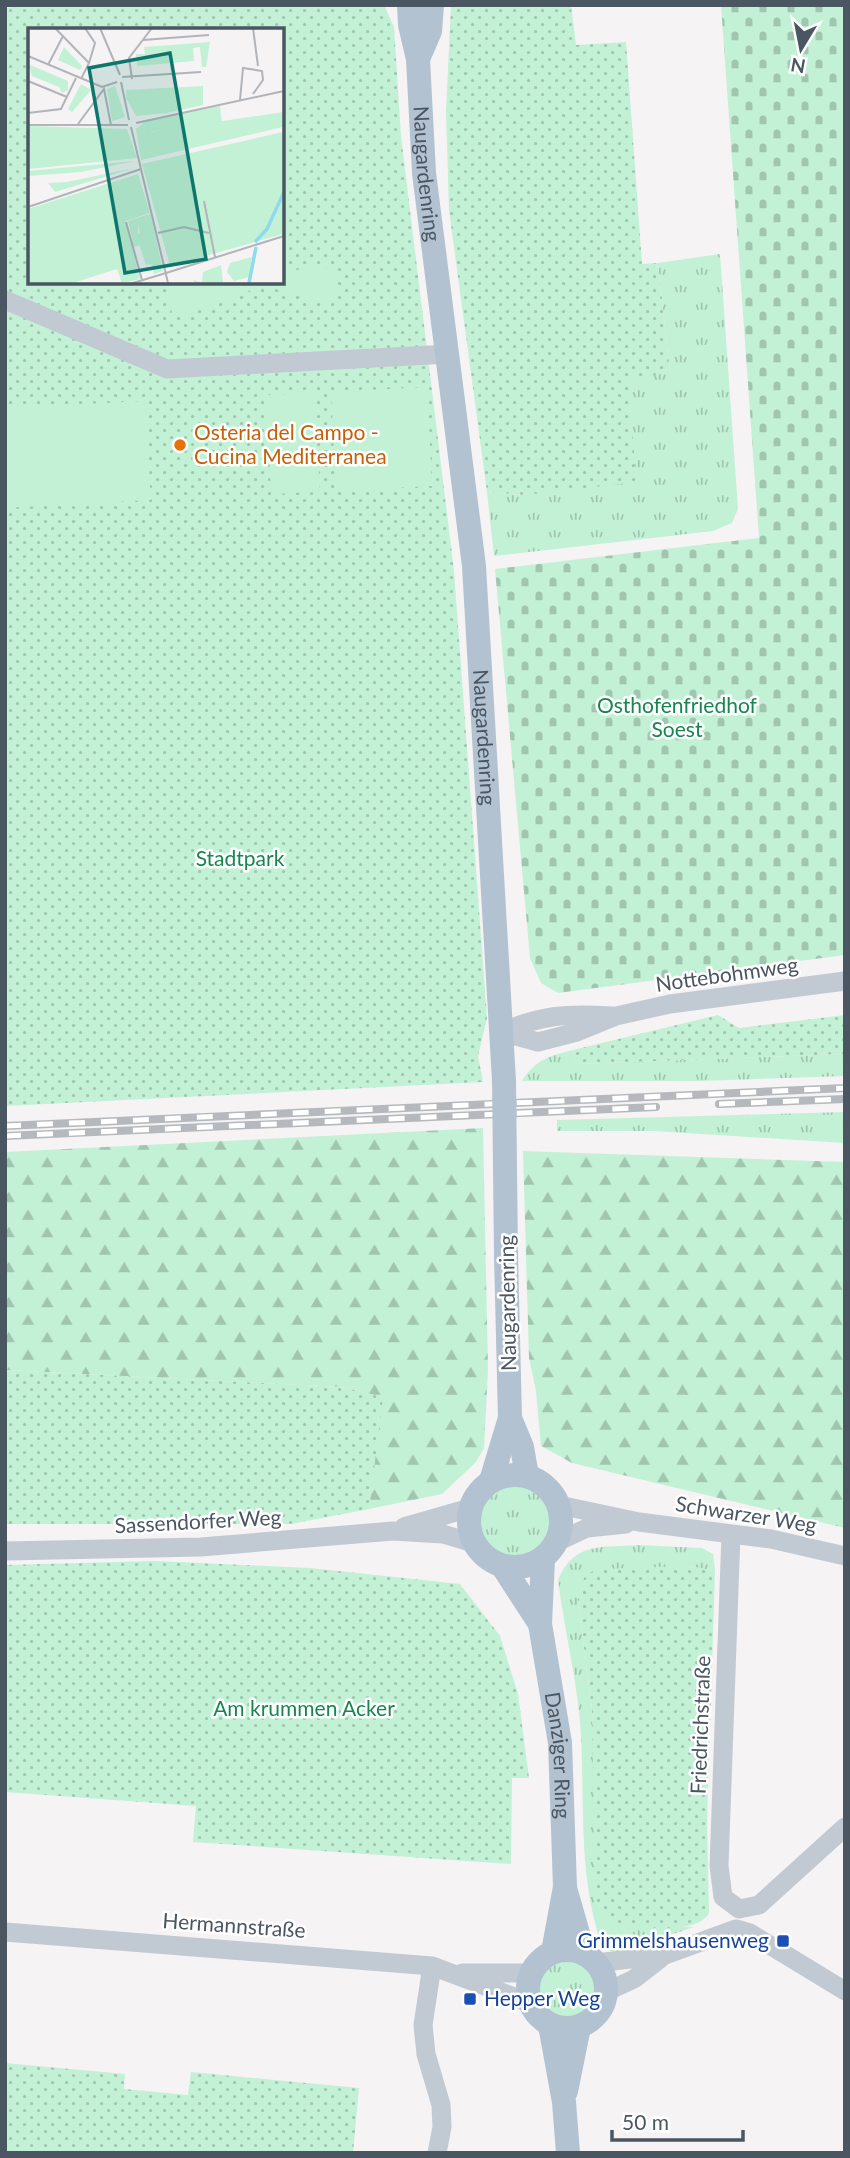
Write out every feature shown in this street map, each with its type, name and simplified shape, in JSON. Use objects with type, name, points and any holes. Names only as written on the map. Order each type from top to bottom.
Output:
[{"type":"main road","name":"Naugardenring","points":[[418,59],[430,30],[432,5]]},
{"type":"main road","name":"Naugardenring","points":[[407,12],[418,59],[424,173],[474,566],[504,1081],[510,1418],[491,1481]]},
{"type":"main road","name":"Naugardenring","points":[[510,1418],[522,1447],[527,1476]]},
{"type":"main road","points":[[509,1475],[527,1476],[551,1492],[559,1505],[562,1524],[550,1550],[524,1567],[503,1567],[485,1558],[473,1543],[468,1524],[470,1507],[478,1492],[491,1481],[509,1475]]},
{"type":"main road","name":"Danziger Ring","points":[[550,1550],[540,1623],[560,1743],[565,1887],[554,1952]]},
{"type":"main road","name":"Danziger Ring","points":[[503,1567],[540,1623]]},
{"type":"main road","name":"Danziger Ring","points":[[565,1887],[590,1959]]},
{"type":"main road","points":[[569,1950],[590,1959],[604,1976],[606,1992],[602,2007],[593,2019],[579,2026],[564,2029],[550,2025],[538,2016],[530,2003],[527,1988],[531,1973],[540,1961],[554,1952],[569,1950]]},
{"type":"main road","points":[[550,2025],[564,2102],[568,2153]]},
{"type":"main road","points":[[564,2102],[579,2026]]},
{"type":"street","points":[[5,300],[167,369],[449,354]]},
{"type":"street","name":"Nottebohmweg","points":[[501,1032],[538,1042],[577,1032],[616,1016],[715,997],[845,981]]},
{"type":"street","name":"Schwarzer Weg","points":[[559,1505],[639,1522],[771,1539],[845,1556]]},
{"type":"street","name":"Sassendorfer Weg","points":[[393,1531],[470,1507]]},
{"type":"street","name":"Schwarzer Weg","points":[[550,1550],[587,1528],[639,1522]]},
{"type":"street","name":"Sassendorfer Weg","points":[[5,1551],[201,1547],[393,1531],[443,1534],[473,1543]]},
{"type":"street","name":"Friedrichstraße","points":[[731,1534],[719,1866],[723,1897],[737,1919]]},
{"type":"street","points":[[606,1992],[634,1979],[665,1955],[760,1905],[845,1827]]},
{"type":"street","points":[[737,1919],[750,1933],[845,1991]]},
{"type":"street","name":"Hermannstraße","points":[[5,1932],[432,1966],[458,1973],[531,1973]]},
{"type":"street","points":[[590,1959],[665,1955]]},
{"type":"street","points":[[432,1966],[423,2025],[426,2054],[441,2105],[442,2127],[437,2153]]},
{"type":"street","name":"Hermannstraße","points":[[458,1973],[476,1984],[530,2003]]},
{"type":"green space","name":"Stadtpark","points":[[30,5],[384,5],[394,27],[401,136],[454,571],[487,1018],[478,1056],[483,1082],[5,1106],[5,8]]},
{"type":"green space","points":[[451,5],[571,5],[576,45],[626,42],[642,264],[658,263],[670,373],[627,378],[637,482],[524,495],[487,492],[449,210],[446,111]]},
{"type":"green space","name":"Osthofenfriedhof Soest","points":[[721,5],[845,5],[845,955],[558,993],[541,983],[530,958],[495,569],[759,538]]},
{"type":"green space","points":[[720,254],[738,509],[732,523],[713,531],[494,556],[487,492],[524,495],[627,377],[670,373],[658,263]]},
{"type":"green space","points":[[322,266],[334,273],[337,290],[332,300],[325,303],[258,284],[284,284],[284,272]]},
{"type":"green space","points":[[254,284],[249,291],[181,317],[172,313],[166,285]]},
{"type":"green space","points":[[427,387],[432,486],[336,491],[331,392]]},
{"type":"green space","points":[[314,393],[320,492],[271,494],[266,395]]},
{"type":"green space","points":[[145,401],[151,500],[5,508],[5,408]]},
{"type":"green space","points":[[718,1015],[739,1028],[845,1015],[845,1054],[576,1064],[573,1050]]},
{"type":"green space","points":[[573,1050],[576,1064],[845,1054],[845,1076],[700,1081],[522,1081],[532,1068],[543,1060]]},
{"type":"green space","points":[[845,1112],[845,1143],[654,1131],[557,1131],[557,1120]]},
{"type":"green space","points":[[483,1128],[488,1370],[484,1448],[476,1462],[442,1494],[369,1509],[382,1397],[341,1387],[5,1370],[5,1152]]},
{"type":"green space","points":[[523,1151],[845,1162],[845,1528],[572,1463],[541,1446],[536,1391],[529,1358]]},
{"type":"green space","points":[[5,1370],[341,1387],[383,1397],[369,1509],[291,1524],[5,1524]]},
{"type":"green space","points":[[514,1482],[529,1485],[541,1493],[549,1505],[552,1520],[549,1535],[541,1547],[529,1555],[514,1558],[499,1555],[487,1547],[479,1535],[476,1520],[479,1505],[487,1493],[499,1485]]},
{"type":"green space","points":[[638,1545],[702,1548],[713,1554],[715,1571],[689,1566],[577,1594],[592,1709],[595,1804],[617,1925],[694,1927],[618,1952],[604,1950],[589,1895],[580,1722],[558,1580],[565,1567],[581,1553],[602,1547]]},
{"type":"green space","name":"Am krummen Acker","points":[[154,1561],[310,1568],[460,1584],[500,1636],[518,1694],[529,1778],[512,1778],[511,1864],[193,1842],[196,1806],[5,1792],[5,1565]]},
{"type":"green space","points":[[689,1566],[715,1571],[707,1823],[709,1913],[693,1925],[681,1927],[617,1925],[595,1904],[592,1709],[577,1594],[586,1574],[599,1569]]},
{"type":"green space","points":[[561,1962],[573,1962],[587,1970],[595,1984],[593,2001],[587,2010],[573,2018],[561,2018],[544,2006],[539,1996],[539,1984],[551,1967]]},
{"type":"green space","points":[[5,2063],[125,2074],[124,2089],[188,2095],[191,2072],[359,2088],[353,2153],[5,2153]]},
{"type":"railway","points":[[5,1126],[845,1088]]},
{"type":"railway","points":[[719,1104],[845,1099]]},
{"type":"railway","points":[[5,1136],[656,1107]]},
{"type":"place","name":"Osteria del Campo - Cucina Mediterranea","points":[[180,445]]},
{"type":"place","name":"Grimmelshausenweg","points":[[783,1941]]},
{"type":"place","name":"Hepper Weg","points":[[470,1999]]}]
